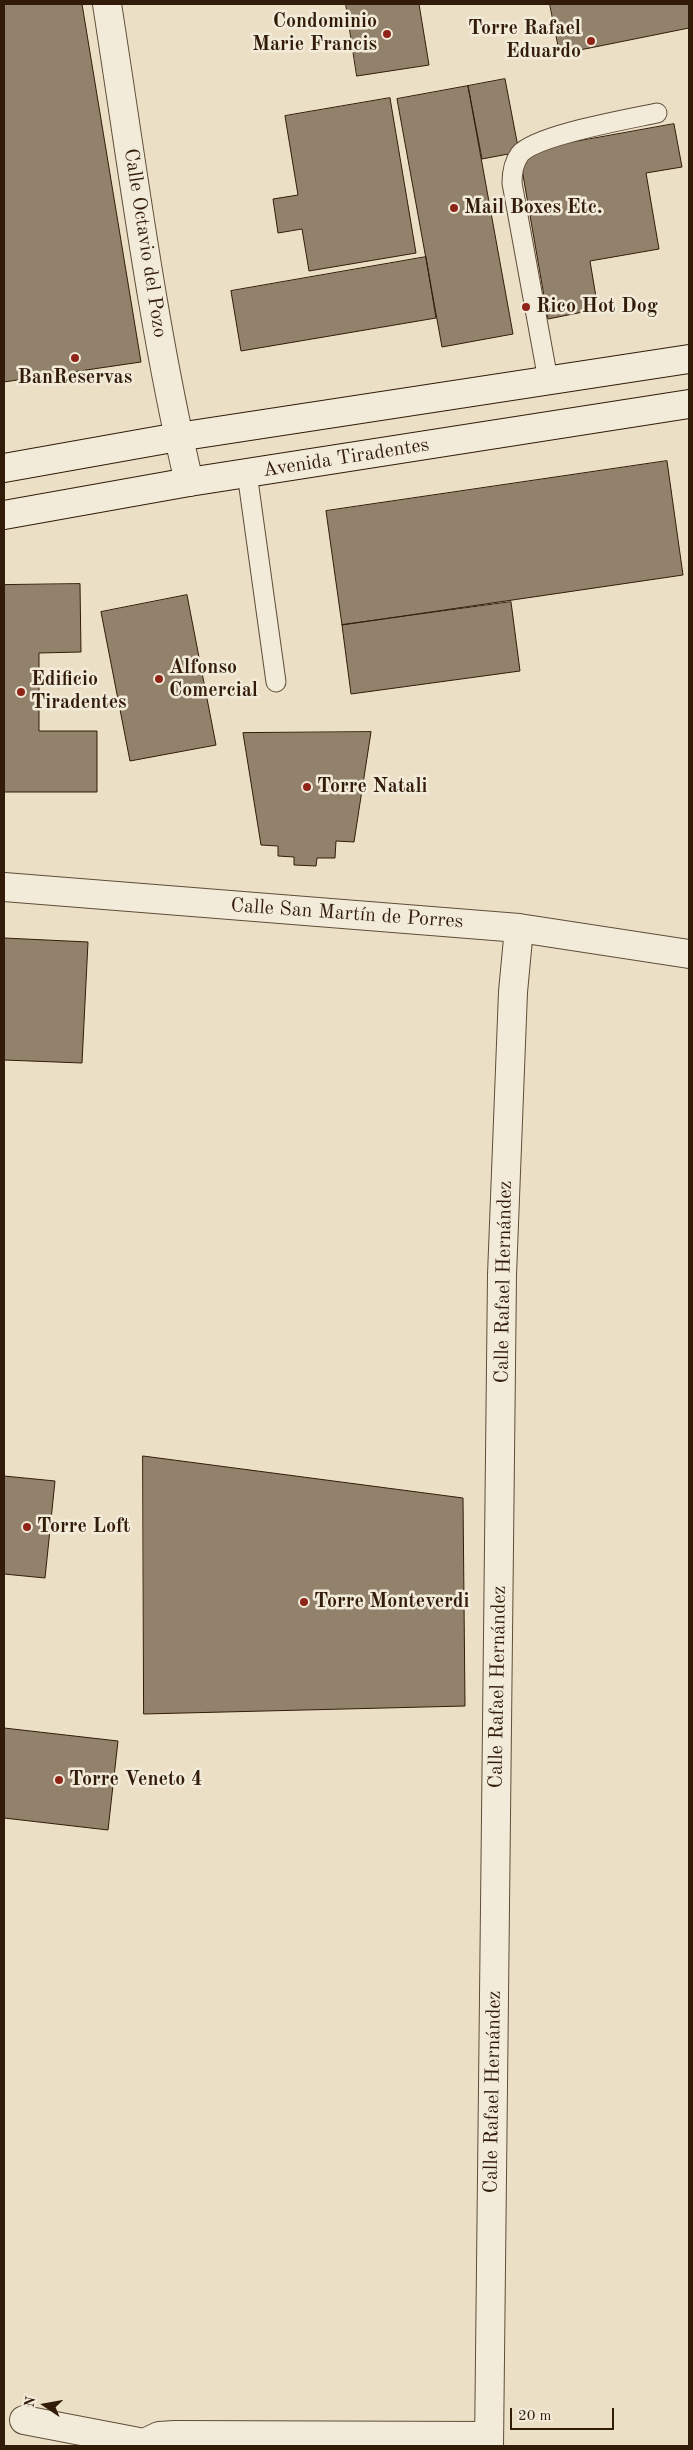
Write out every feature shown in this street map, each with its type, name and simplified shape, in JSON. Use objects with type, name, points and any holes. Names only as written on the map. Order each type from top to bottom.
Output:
[{"type":"street","name":"Calle Octavio del Pozo","points":[[107,4],[149,270],[178,437],[189,482]]},
{"type":"street","points":[[4,468],[178,437],[689,358]]},
{"type":"street","name":"Avenida Tiradentes","points":[[4,515],[189,482],[689,404]]},
{"type":"street","name":"Calle San Martín de Porres","points":[[4,887],[519,928],[689,954]]},
{"type":"street","name":"Calle Rafael Hernández","points":[[489,2441],[502,1276],[513,992],[519,928]]},
{"type":"street","points":[[24,2420],[144,2444],[159,2436],[175,2435],[489,2441]]},
{"type":"lane","points":[[548,380],[512,183],[516,163],[520,154],[540,141],[657,113]]},
{"type":"lane","points":[[247,473],[276,682]]},
{"type":"building","points":[[4,4],[82,4],[141,362],[4,382]]},
{"type":"building","name":"Condominio Marie Francis","points":[[346,4],[419,4],[429,65],[357,76]]},
{"type":"building","name":"Torre Rafael Eduardo","points":[[550,4],[689,4],[689,28],[560,54]]},
{"type":"building","points":[[505,79],[519,152],[482,159],[468,86]]},
{"type":"building","name":"Mail Boxes Etc.","points":[[468,86],[513,334],[442,347],[397,99]]},
{"type":"building","points":[[390,98],[416,253],[309,271],[302,229],[278,233],[273,199],[298,195],[285,116]]},
{"type":"building","points":[[674,124],[682,167],[646,173],[659,249],[590,261],[598,309],[548,319],[519,152]]},
{"type":"building","points":[[426,257],[436,318],[241,351],[231,291]]},
{"type":"building","points":[[667,461],[683,575],[342,625],[326,511]]},
{"type":"building","name":"Edificio Tiradentes","points":[[80,584],[81,652],[39,653],[39,731],[97,731],[97,792],[4,792],[4,585]]},
{"type":"building","name":"Alfonso Comercial","points":[[187,595],[216,745],[130,761],[101,612]]},
{"type":"building","points":[[511,602],[520,671],[351,694],[342,625]]},
{"type":"building","name":"Torre Natali","points":[[371,732],[354,842],[336,841],[335,858],[317,858],[316,866],[294,865],[294,857],[278,856],[278,846],[261,845],[243,733]]},
{"type":"building","points":[[4,938],[88,942],[82,1063],[4,1060]]},
{"type":"building","name":"Torre Monteverdi","points":[[143,1456],[463,1498],[465,1706],[144,1714]]},
{"type":"building","name":"Torre Loft","points":[[4,1476],[55,1481],[45,1578],[4,1574]]},
{"type":"building","name":"Torre Veneto 4","points":[[4,1728],[118,1741],[108,1830],[4,1818]]},
{"type":"place","name":"Condominio Marie Francis","points":[[387,34]]},
{"type":"place","name":"Torre Rafael Eduardo","points":[[591,41]]},
{"type":"place","name":"Mail Boxes Etc.","points":[[454,208]]},
{"type":"place","name":"Rico Hot Dog","points":[[526,307]]},
{"type":"place","name":"BanReservas","points":[[75,358]]},
{"type":"place","name":"Alfonso Comercial","points":[[159,679]]},
{"type":"place","name":"Edificio Tiradentes","points":[[21,692]]},
{"type":"place","name":"Torre Natali","points":[[307,787]]},
{"type":"place","name":"Torre Loft","points":[[27,1527]]},
{"type":"place","name":"Torre Monteverdi","points":[[304,1602]]},
{"type":"place","name":"Torre Veneto 4","points":[[59,1780]]}]
